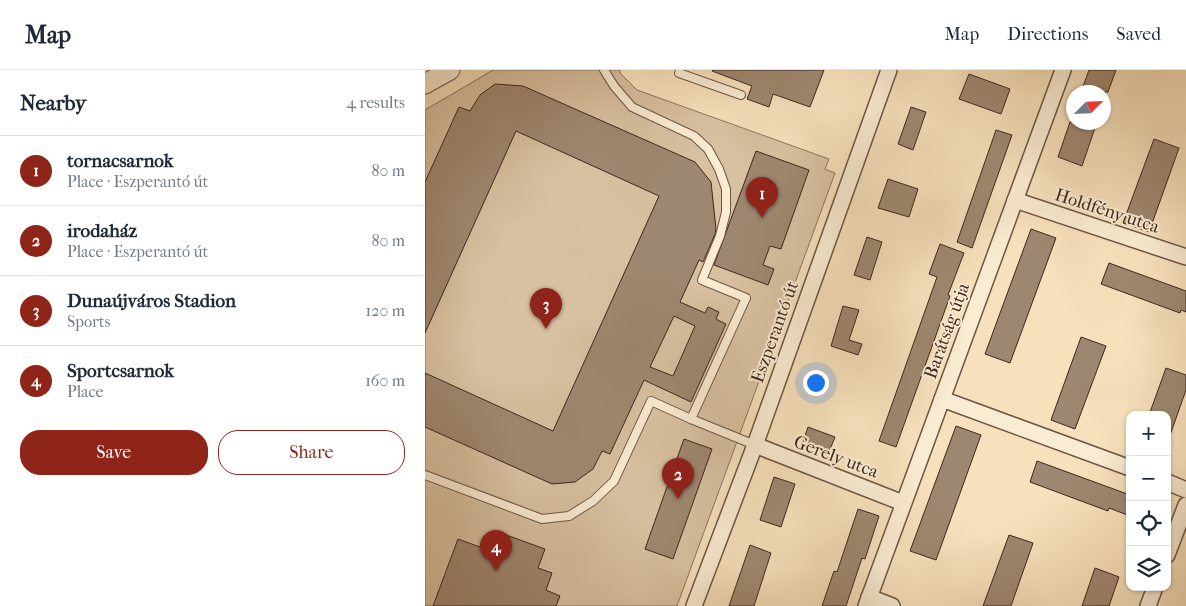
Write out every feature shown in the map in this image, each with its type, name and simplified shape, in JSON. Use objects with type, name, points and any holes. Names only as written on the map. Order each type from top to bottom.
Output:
[{"type":"street","points":[[425,84],[450,70]]},
{"type":"street","name":"Eszperantó út","points":[[694,606],[755,445],[889,70]]},
{"type":"street","name":"Barátság útja","points":[[867,602],[1063,70]]},
{"type":"street","name":"Holdfény utca","points":[[1015,200],[1186,257]]},
{"type":"street","points":[[942,399],[1126,467]]},
{"type":"street","name":"Gerely utca","points":[[755,445],[903,503]]},
{"type":"street","points":[[1171,484],[1186,490]]},
{"type":"street","points":[[1170,546],[1186,505]]},
{"type":"street","points":[[1148,606],[1154,591]]},
{"type":"street","points":[[867,602],[893,606]]},
{"type":"lane","points":[[604,70],[632,107],[694,136],[708,149],[719,169],[726,189],[726,212],[720,236],[702,280],[746,298],[691,419]]},
{"type":"lane","points":[[679,73],[741,95]]},
{"type":"lane","points":[[425,475],[541,519],[569,516],[593,501],[614,481],[651,401],[755,445]]},
{"type":"shaded area","points":[[493,70],[620,70],[620,73],[637,90],[829,159],[825,169],[835,173],[677,606],[425,606],[425,110]]},
{"type":"building","points":[[713,70],[824,70],[810,107],[773,94],[769,107],[747,99],[752,86]]},
{"type":"building","points":[[1089,70],[1116,70],[1111,85],[1084,85]]},
{"type":"building","points":[[969,74],[1010,89],[1001,114],[959,99]]},
{"type":"building","points":[[495,84],[523,86],[695,162],[711,182],[715,234],[703,262],[699,260],[680,302],[705,313],[708,307],[719,312],[716,319],[726,324],[691,402],[644,380],[610,454],[602,451],[593,469],[575,482],[552,484],[425,427],[425,373],[553,431],[659,196],[516,131],[425,333],[425,182],[459,107],[470,111],[480,95]],"holes":[[[674,316],[695,326],[673,376],[650,367]]]},
{"type":"building","points":[[911,107],[926,112],[913,150],[898,144]]},
{"type":"building","points":[[996,130],[1012,135],[972,248],[957,242]]},
{"type":"building","points":[[1067,130],[1094,130],[1082,166],[1058,157]]},
{"type":"building","points":[[1154,139],[1179,148],[1149,232],[1123,223]]},
{"type":"building","points":[[756,151],[809,170],[781,249],[770,246],[763,265],[774,269],[768,285],[714,265]]},
{"type":"building","points":[[888,179],[918,189],[909,217],[878,208]]},
{"type":"building","points":[[1031,229],[1056,238],[1010,363],[985,354]]},
{"type":"building","points":[[867,237],[882,242],[870,280],[854,275]]},
{"type":"building","points":[[940,244],[964,253],[896,447],[879,441],[937,277],[929,274]]},
{"type":"building","points":[[1109,263],[1186,291],[1186,312],[1181,310],[1180,313],[1101,284]]},
{"type":"building","points":[[843,306],[859,310],[849,340],[862,344],[858,355],[831,346]]},
{"type":"building","points":[[1081,337],[1106,346],[1075,429],[1051,420]]},
{"type":"building","points":[[1166,368],[1186,375],[1186,390],[1171,432],[1171,411],[1150,411]]},
{"type":"building","points":[[956,426],[981,435],[936,560],[910,551]]},
{"type":"building","points":[[808,427],[835,437],[829,452],[803,442]]},
{"type":"building","points":[[684,439],[712,449],[673,559],[645,549]]},
{"type":"building","points":[[1037,461],[1126,494],[1126,514],[1109,508],[1108,511],[1030,482]]},
{"type":"building","points":[[774,477],[795,484],[781,527],[760,520]]},
{"type":"building","points":[[858,509],[879,516],[865,559],[862,558],[846,606],[822,606],[834,571],[837,572]]},
{"type":"building","points":[[498,532],[545,549],[538,568],[552,573],[546,590],[560,596],[556,606],[433,606],[458,539],[491,551]]},
{"type":"building","points":[[1009,535],[1033,543],[1011,606],[983,606]]},
{"type":"building","points":[[750,545],[771,553],[754,606],[729,606]]},
{"type":"building","points":[[1095,568],[1119,577],[1109,606],[1082,606]]},
{"type":"place","name":"tornacsarnok","points":[[762,218]]},
{"type":"place","name":"Dunaújváros Stadion","points":[[546,329]]},
{"type":"place","name":"irodaház","points":[[678,499]]},
{"type":"place","name":"Sportcsarnok","points":[[496,571]]}]
